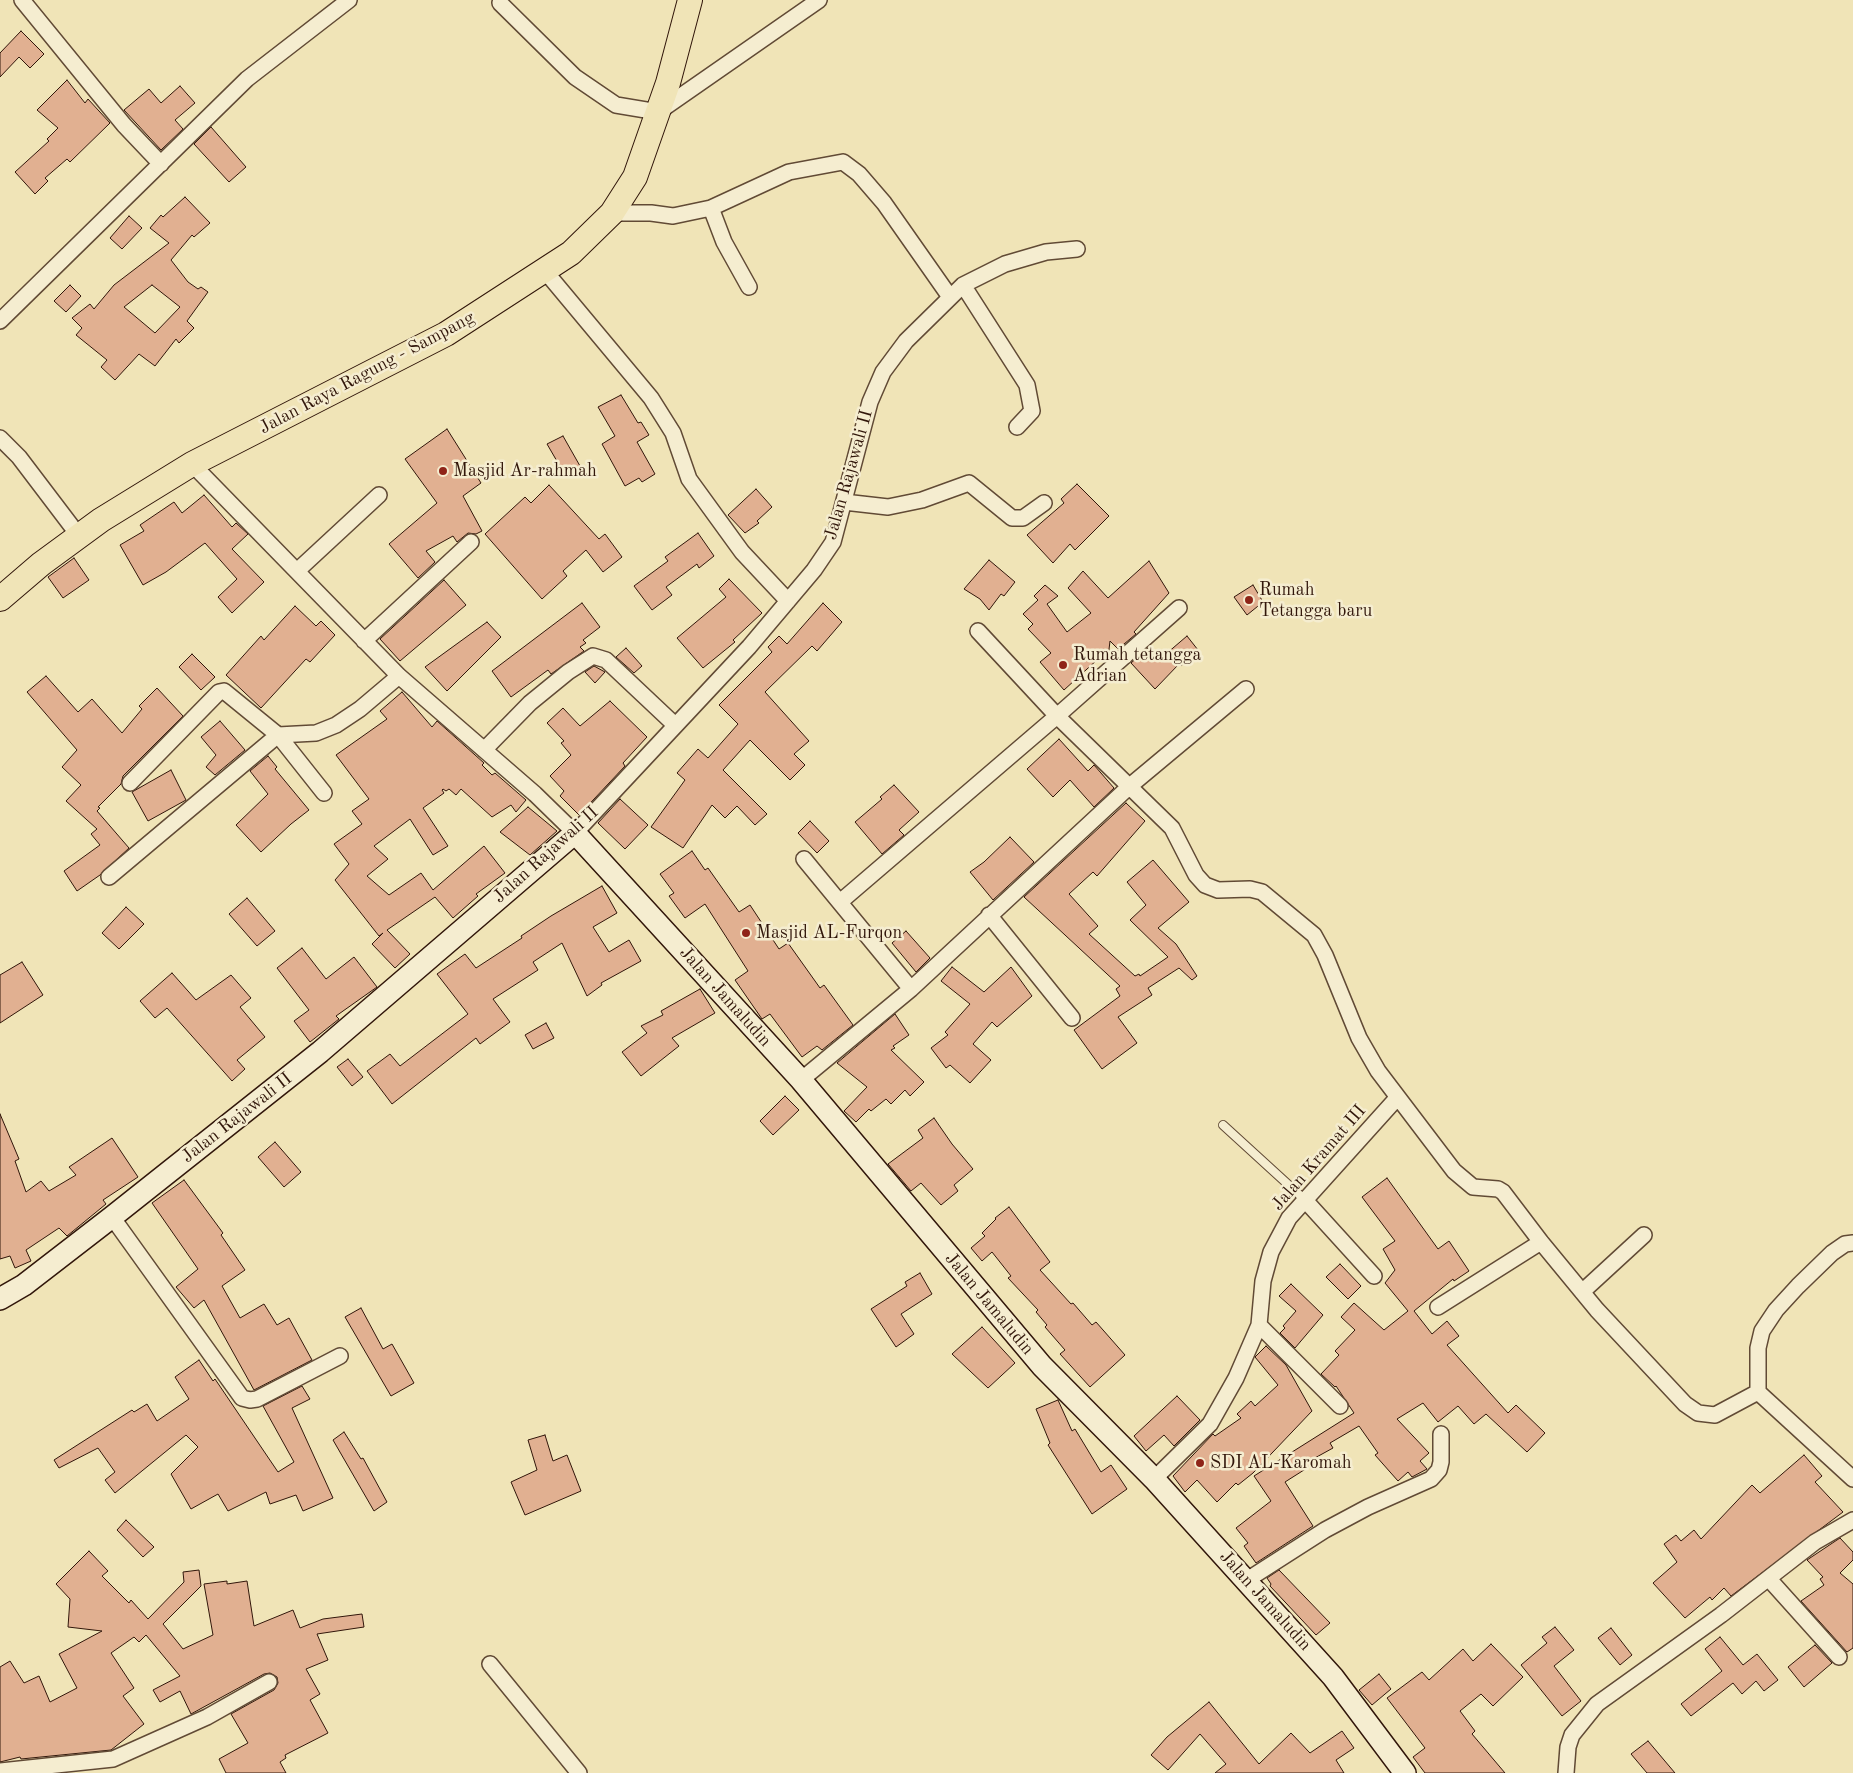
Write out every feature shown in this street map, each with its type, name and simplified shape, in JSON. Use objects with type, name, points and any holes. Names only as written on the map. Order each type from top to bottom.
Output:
[{"type":"main road","name":"Jalan Raya Ragung - Sampang","points":[[0,599],[41,564],[79,536],[192,464],[446,334],[572,254],[612,213],[635,177],[668,83],[690,0]]},
{"type":"street","points":[[22,0],[124,124],[160,164]]},
{"type":"street","points":[[2,316],[247,79],[349,0]]},
{"type":"street","points":[[500,3],[575,77],[616,105],[658,112],[820,0]]},
{"type":"street","points":[[612,213],[651,213],[673,216],[711,208],[789,172],[843,162],[859,174],[884,203],[950,297]]},
{"type":"street","points":[[711,208],[724,242],[749,287]]},
{"type":"street","name":"Jalan Rajawali II","points":[[0,1299],[24,1285],[320,1052],[575,833],[749,647],[814,570],[832,542],[870,402],[883,372],[906,341],[962,285],[1005,264],[1046,252],[1078,249]]},
{"type":"street","points":[[545,271],[651,398],[673,433],[689,479],[742,552],[788,601]]},
{"type":"street","points":[[962,285],[1026,385],[1032,411],[1017,428]]},
{"type":"street","points":[[0,438],[19,457],[79,536]]},
{"type":"street","points":[[192,464],[298,570],[399,676],[575,833]]},
{"type":"street","points":[[844,502],[888,507],[922,500],[969,483],[1012,518],[1023,518],[1044,503]]},
{"type":"street","points":[[298,570],[379,496]]},
{"type":"street","points":[[364,641],[471,542]]},
{"type":"street","points":[[840,902],[1057,716],[1178,608]]},
{"type":"street","points":[[978,630],[1057,716],[1131,785],[1172,828],[1196,875],[1205,885],[1218,890],[1250,889],[1262,892],[1314,935],[1326,954],[1359,1038],[1397,1098],[1465,1182],[1473,1187],[1498,1189],[1503,1192],[1582,1292],[1685,1404],[1698,1413],[1715,1415],[1758,1392]]},
{"type":"street","points":[[484,750],[530,703],[593,656],[606,660],[675,725]]},
{"type":"street","points":[[108,877],[278,735],[316,732],[336,725],[360,709],[399,676]]},
{"type":"street","points":[[801,1080],[912,989],[989,915],[1131,785],[1246,689]]},
{"type":"street","points":[[130,783],[219,692],[228,692],[278,735],[324,793]]},
{"type":"street","name":"Jalan Jamaludin","points":[[575,833],[801,1080],[1042,1366],[1154,1479],[1333,1677],[1405,1773]]},
{"type":"street","points":[[804,859],[912,989]]},
{"type":"street","points":[[989,915],[1072,1018]]},
{"type":"street","name":"Jalan Kramat III","points":[[1154,1479],[1210,1424],[1236,1378],[1259,1325],[1262,1281],[1271,1252],[1289,1218],[1304,1199],[1397,1098]]},
{"type":"street","points":[[1304,1199],[1374,1276]]},
{"type":"street","points":[[112,1217],[242,1398],[256,1399],[340,1356]]},
{"type":"street","points":[[1582,1292],[1644,1235]]},
{"type":"street","points":[[1438,1307],[1541,1242]]},
{"type":"street","points":[[1853,1243],[1845,1244],[1832,1253],[1776,1310],[1762,1331],[1758,1348],[1758,1392],[1853,1479]]},
{"type":"street","points":[[1259,1325],[1340,1406]]},
{"type":"street","points":[[1246,1580],[1325,1530],[1368,1507],[1431,1479],[1439,1470],[1441,1462],[1441,1434]]},
{"type":"street","points":[[1566,1773],[1568,1747],[1572,1735],[1597,1704],[1769,1579],[1815,1542],[1853,1520]]},
{"type":"street","points":[[1769,1579],[1839,1657]]},
{"type":"street","points":[[490,1664],[579,1773]]},
{"type":"street","points":[[0,1771],[113,1759],[207,1717],[269,1682]]},
{"type":"lane","points":[[1223,1126],[1304,1199]]},
{"type":"building","points":[[21,31],[44,54],[30,68],[19,57],[0,77],[0,53]]},
{"type":"building","points":[[67,80],[85,103],[88,99],[110,123],[70,162],[67,159],[45,178],[48,181],[35,194],[15,172],[49,141],[47,139],[58,128],[37,110]]},
{"type":"building","points":[[180,86],[195,103],[175,120],[183,129],[161,150],[124,110],[149,89],[161,103]]},
{"type":"building","points":[[211,127],[246,167],[229,182],[194,144]]},
{"type":"building","points":[[185,197],[210,223],[194,237],[192,235],[171,260],[188,282],[198,289],[201,287],[208,292],[187,321],[194,328],[179,343],[176,339],[155,366],[139,354],[115,380],[101,367],[107,360],[76,335],[82,328],[72,318],[90,304],[94,309],[114,285],[169,243],[150,228],[161,215],[163,217]],"holes":[[[152,285],[180,307],[155,333],[124,307]]]},
{"type":"building","points":[[129,216],[142,228],[122,249],[110,238]]},
{"type":"building","points":[[70,285],[81,296],[66,312],[54,301]]},
{"type":"building","points":[[621,395],[638,423],[641,422],[649,435],[637,442],[655,474],[642,482],[639,478],[625,486],[602,444],[615,436],[598,407]]},
{"type":"building","points":[[447,429],[481,483],[463,496],[482,531],[476,534],[468,533],[457,542],[453,536],[426,551],[435,562],[418,578],[389,544],[437,503],[405,459]]},
{"type":"building","points":[[563,436],[580,466],[565,475],[547,444]]},
{"type":"building","points":[[1077,484],[1109,516],[1075,550],[1070,544],[1053,563],[1027,535],[1064,503],[1061,499]]},
{"type":"building","points":[[549,485],[599,539],[605,534],[622,557],[603,572],[586,550],[563,571],[567,576],[542,599],[485,534],[525,497],[531,503]]},
{"type":"building","points":[[756,489],[772,507],[757,521],[759,523],[745,533],[728,515]]},
{"type":"building","points":[[204,495],[232,527],[236,523],[248,534],[232,549],[264,582],[232,613],[218,597],[237,579],[205,543],[166,572],[143,585],[120,545],[144,531],[140,525],[174,502],[182,513]]},
{"type":"building","points":[[698,533],[714,556],[699,568],[697,564],[666,587],[672,595],[652,610],[634,586],[668,561],[665,557]]},
{"type":"building","points":[[74,558],[89,580],[63,598],[48,577]]},
{"type":"building","points":[[989,560],[1015,582],[1004,596],[1001,594],[989,610],[980,599],[964,589]]},
{"type":"building","points":[[1149,561],[1169,593],[1134,632],[1136,634],[1118,649],[1110,641],[1108,658],[1098,659],[1064,690],[1040,662],[1051,653],[1028,629],[1033,624],[1023,614],[1038,600],[1034,596],[1045,585],[1058,596],[1047,604],[1067,632],[1091,613],[1068,588],[1083,571],[1108,598]]},
{"type":"building","points":[[729,579],[762,613],[733,640],[735,642],[703,668],[677,638],[726,597],[719,589]]},
{"type":"building","points":[[444,580],[466,605],[400,661],[380,639]]},
{"type":"building","name":"Rumah Tetangga baru","points":[[1253,585],[1263,602],[1247,615],[1234,597]]},
{"type":"building","points":[[582,603],[600,627],[583,640],[586,643],[580,647],[584,651],[551,674],[548,670],[511,697],[492,671]]},
{"type":"building","points":[[823,603],[842,622],[817,651],[812,646],[765,692],[809,741],[794,754],[805,765],[790,780],[750,740],[723,770],[767,814],[755,825],[737,806],[725,818],[712,805],[683,848],[651,827],[685,780],[677,773],[698,749],[708,758],[738,724],[719,705],[772,652],[768,647],[779,636],[787,644]]},
{"type":"building","points":[[295,606],[316,626],[321,621],[335,635],[310,662],[306,659],[261,708],[226,675],[261,636],[264,640]]},
{"type":"building","points":[[487,622],[501,637],[447,691],[425,667]]},
{"type":"building","points":[[1187,636],[1198,650],[1181,666],[1179,664],[1155,689],[1131,663],[1148,648],[1159,660]]},
{"type":"building","points":[[626,648],[642,666],[634,673],[616,657]]},
{"type":"building","points":[[192,654],[215,677],[201,690],[179,667]]},
{"type":"building","points":[[594,666],[605,672],[595,683],[585,672]]},
{"type":"building","points":[[46,676],[78,712],[92,699],[122,733],[142,709],[139,706],[157,688],[183,716],[123,776],[121,784],[98,807],[100,808],[97,811],[129,848],[100,875],[77,891],[64,871],[100,845],[91,834],[97,829],[66,801],[81,785],[62,767],[77,750],[27,692]]},
{"type":"building","points":[[402,692],[432,727],[437,721],[484,763],[482,765],[492,775],[495,773],[526,800],[516,812],[511,805],[492,817],[461,789],[456,795],[449,789],[446,791],[443,789],[444,793],[423,808],[448,846],[433,855],[410,819],[374,846],[388,859],[367,876],[389,895],[421,873],[433,890],[484,846],[505,873],[476,894],[478,896],[453,918],[435,897],[387,930],[410,954],[395,968],[372,944],[383,933],[379,936],[335,880],[349,864],[334,844],[362,824],[352,811],[369,799],[336,755],[387,719],[380,711]]},
{"type":"building","points":[[610,701],[647,737],[623,763],[625,766],[579,815],[560,796],[564,791],[550,776],[571,755],[561,743],[564,741],[547,723],[563,708],[580,726]]},
{"type":"building","points":[[220,721],[245,750],[215,775],[206,767],[216,755],[201,737]]},
{"type":"building","points":[[1059,739],[1088,771],[1094,765],[1114,788],[1094,807],[1070,780],[1053,797],[1027,769]]},
{"type":"building","points":[[268,756],[277,767],[275,769],[309,810],[261,852],[236,825],[268,794],[250,771]]},
{"type":"building","points":[[171,770],[186,800],[148,821],[132,792]]},
{"type":"building","points":[[894,785],[919,812],[899,830],[904,835],[882,854],[855,822],[882,799],[880,797]]},
{"type":"building","points":[[620,799],[648,825],[625,849],[598,823]]},
{"type":"building","points":[[1126,803],[1145,821],[1097,876],[1093,872],[1069,894],[1098,926],[1089,934],[1135,976],[1139,974],[1140,976],[1168,957],[1130,920],[1146,905],[1127,882],[1153,860],[1189,902],[1158,928],[1176,944],[1197,976],[1192,980],[1179,968],[1148,988],[1152,995],[1118,1017],[1137,1043],[1102,1069],[1074,1030],[1120,996],[1116,989],[1120,986],[1024,897]]},
{"type":"building","points":[[528,807],[557,831],[530,855],[500,832]]},
{"type":"building","points":[[810,821],[829,841],[817,853],[798,833]]},
{"type":"building","points":[[1010,837],[1034,862],[993,900],[970,872],[984,862]]},
{"type":"building","points":[[692,851],[705,870],[708,868],[739,912],[750,905],[779,949],[788,943],[820,988],[824,985],[853,1025],[822,1050],[817,1046],[802,1057],[770,1014],[762,1019],[735,980],[748,971],[705,904],[685,918],[669,896],[674,893],[660,874]]},
{"type":"building","points":[[602,886],[617,913],[593,927],[609,952],[629,940],[641,961],[601,983],[602,985],[587,996],[562,943],[533,962],[538,970],[493,999],[510,1022],[480,1044],[476,1038],[392,1104],[367,1071],[390,1054],[400,1066],[468,1014],[437,974],[465,954],[476,968],[522,938],[521,936],[551,916]]},
{"type":"building","points":[[247,898],[275,931],[257,946],[229,914]]},
{"type":"building","points":[[126,907],[144,924],[119,949],[102,933]]},
{"type":"building","points":[[906,931],[930,958],[916,972],[892,943]]},
{"type":"building","points":[[302,948],[326,979],[354,957],[377,987],[336,1016],[339,1019],[310,1042],[294,1021],[309,1010],[277,968]]},
{"type":"building","points":[[22,962],[43,995],[0,1023],[0,975]]},
{"type":"building","points":[[952,967],[984,992],[1011,967],[1032,996],[997,1027],[992,1022],[973,1044],[991,1060],[970,1083],[950,1065],[946,1068],[931,1048],[948,1035],[945,1032],[970,1004],[941,981]]},
{"type":"building","points":[[172,973],[196,1000],[231,975],[251,998],[240,1007],[265,1037],[237,1060],[245,1069],[232,1081],[167,1008],[155,1018],[140,1001]]},
{"type":"building","points":[[700,989],[715,1013],[672,1038],[679,1046],[641,1076],[622,1052],[647,1033],[641,1026],[663,1015],[661,1011]]},
{"type":"building","points":[[895,1014],[909,1035],[893,1046],[895,1048],[891,1050],[924,1082],[910,1096],[905,1090],[891,1104],[886,1099],[871,1111],[869,1109],[856,1122],[844,1111],[867,1087],[837,1063]]},
{"type":"building","points":[[546,1023],[554,1038],[533,1049],[525,1035]]},
{"type":"building","points":[[348,1059],[363,1077],[352,1086],[337,1067]]},
{"type":"building","points":[[785,1096],[799,1110],[773,1135],[760,1121]]},
{"type":"building","points":[[0,1114],[19,1159],[15,1161],[26,1192],[41,1181],[49,1191],[76,1175],[69,1167],[112,1138],[138,1177],[103,1200],[106,1204],[67,1236],[59,1228],[26,1250],[31,1261],[15,1268],[10,1256],[0,1259]]},
{"type":"building","points":[[934,1118],[973,1169],[954,1185],[958,1191],[941,1205],[921,1183],[911,1191],[888,1164],[923,1138],[918,1130]]},
{"type":"building","points":[[275,1142],[301,1172],[284,1187],[258,1157]]},
{"type":"building","points":[[1387,1178],[1438,1249],[1449,1241],[1469,1271],[1454,1281],[1453,1279],[1414,1311],[1432,1334],[1447,1321],[1459,1336],[1447,1345],[1508,1413],[1516,1405],[1545,1433],[1527,1452],[1486,1414],[1474,1424],[1458,1406],[1438,1422],[1423,1403],[1397,1419],[1429,1453],[1420,1461],[1427,1469],[1412,1477],[1408,1472],[1398,1481],[1375,1455],[1378,1453],[1359,1426],[1330,1443],[1333,1448],[1313,1459],[1315,1463],[1285,1482],[1313,1526],[1256,1563],[1244,1546],[1248,1543],[1236,1528],[1271,1501],[1254,1476],[1354,1413],[1336,1386],[1321,1374],[1339,1355],[1335,1351],[1355,1330],[1341,1317],[1354,1303],[1384,1330],[1408,1311],[1385,1283],[1395,1270],[1383,1249],[1395,1241],[1362,1197]]},
{"type":"building","points":[[184,1180],[223,1233],[221,1235],[245,1270],[222,1286],[240,1318],[264,1304],[277,1325],[289,1318],[312,1360],[254,1390],[204,1300],[194,1308],[176,1287],[198,1269],[152,1203]]},
{"type":"building","points":[[1009,1207],[1050,1262],[1040,1270],[1092,1325],[1096,1322],[1125,1355],[1090,1387],[1060,1354],[1065,1350],[1045,1327],[1047,1325],[1036,1312],[1038,1310],[1008,1278],[1011,1276],[992,1252],[982,1261],[971,1248],[985,1236],[982,1233],[995,1218]]},
{"type":"building","points":[[1340,1264],[1361,1286],[1348,1299],[1326,1277]]},
{"type":"building","points":[[920,1273],[932,1294],[901,1314],[914,1334],[896,1347],[871,1309],[907,1286],[905,1282]]},
{"type":"building","points":[[1291,1284],[1323,1315],[1295,1348],[1280,1333],[1285,1328],[1283,1326],[1296,1311],[1279,1296]]},
{"type":"building","points":[[361,1308],[383,1349],[392,1344],[414,1383],[391,1396],[345,1317]]},
{"type":"building","points":[[982,1327],[1015,1363],[988,1388],[952,1354]]},
{"type":"building","points":[[1266,1346],[1286,1365],[1312,1411],[1253,1473],[1238,1485],[1236,1483],[1217,1502],[1197,1480],[1185,1492],[1173,1476],[1213,1434],[1215,1436],[1241,1418],[1237,1414],[1251,1401],[1255,1406],[1278,1385],[1255,1357]]},
{"type":"building","points":[[199,1360],[213,1381],[215,1379],[278,1472],[294,1462],[263,1406],[302,1386],[310,1399],[292,1408],[333,1498],[303,1511],[296,1495],[270,1504],[266,1492],[228,1511],[218,1494],[191,1509],[171,1474],[198,1447],[186,1435],[115,1493],[105,1480],[115,1472],[98,1448],[59,1468],[54,1460],[132,1410],[134,1412],[147,1404],[157,1421],[189,1399],[175,1377]]},
{"type":"building","points":[[1177,1396],[1200,1420],[1174,1446],[1164,1435],[1146,1451],[1134,1436]]},
{"type":"building","points":[[1058,1400],[1072,1431],[1075,1429],[1101,1472],[1111,1465],[1127,1489],[1092,1514],[1048,1445],[1050,1443],[1036,1409]]},
{"type":"building","points":[[344,1432],[361,1459],[363,1458],[387,1502],[374,1511],[333,1440]]},
{"type":"building","points":[[545,1435],[553,1461],[567,1455],[581,1491],[525,1515],[511,1482],[537,1470],[528,1440]]},
{"type":"building","points":[[1804,1455],[1822,1476],[1815,1482],[1843,1512],[1731,1596],[1724,1588],[1712,1600],[1710,1597],[1685,1618],[1653,1583],[1677,1562],[1664,1544],[1676,1535],[1681,1541],[1694,1530],[1701,1539],[1752,1485],[1760,1493]]},
{"type":"building","points":[[126,1520],[154,1547],[143,1557],[117,1530]]},
{"type":"building","points":[[1840,1538],[1853,1552],[1853,1560],[1840,1573],[1853,1584],[1853,1648],[1847,1652],[1801,1601],[1824,1585],[1820,1579],[1823,1577],[1807,1560]]},
{"type":"building","points":[[89,1551],[108,1571],[102,1576],[129,1603],[131,1600],[148,1619],[184,1582],[183,1572],[199,1570],[201,1586],[163,1624],[183,1649],[213,1635],[204,1584],[227,1581],[227,1584],[247,1581],[254,1626],[293,1610],[300,1628],[323,1619],[362,1614],[364,1627],[317,1634],[328,1660],[306,1669],[320,1694],[310,1700],[328,1733],[285,1755],[286,1758],[280,1762],[286,1773],[226,1773],[219,1759],[248,1743],[231,1714],[274,1690],[278,1683],[277,1677],[270,1673],[264,1674],[191,1714],[180,1691],[160,1702],[153,1690],[180,1676],[146,1635],[139,1642],[134,1637],[111,1653],[134,1688],[123,1696],[144,1724],[111,1750],[21,1759],[20,1757],[0,1762],[0,1667],[10,1661],[24,1683],[39,1676],[50,1702],[77,1688],[59,1654],[102,1631],[68,1627],[70,1599],[56,1584]]},
{"type":"building","points":[[1279,1570],[1330,1623],[1316,1635],[1270,1586],[1271,1584],[1267,1578]]},
{"type":"building","points":[[1555,1627],[1574,1650],[1554,1666],[1581,1701],[1562,1716],[1521,1665],[1547,1643],[1542,1637]]},
{"type":"building","points":[[1611,1628],[1632,1655],[1620,1665],[1598,1638]]},
{"type":"building","points":[[1720,1637],[1743,1665],[1757,1654],[1778,1680],[1764,1691],[1756,1681],[1742,1694],[1733,1683],[1691,1716],[1681,1704],[1722,1671],[1705,1649]]},
{"type":"building","points":[[1491,1644],[1523,1677],[1493,1706],[1481,1694],[1460,1711],[1475,1731],[1472,1734],[1505,1773],[1425,1773],[1413,1757],[1425,1748],[1387,1698],[1422,1672],[1429,1680],[1463,1649],[1473,1661]]},
{"type":"building","points":[[1815,1645],[1832,1663],[1804,1687],[1788,1667]]},
{"type":"building","points":[[1379,1674],[1391,1689],[1372,1705],[1359,1690]]},
{"type":"building","points":[[1209,1702],[1259,1764],[1291,1733],[1310,1753],[1342,1731],[1354,1748],[1336,1760],[1344,1773],[1215,1773],[1226,1764],[1200,1734],[1168,1770],[1151,1755],[1167,1737]]},
{"type":"building","points":[[1648,1741],[1675,1773],[1647,1773],[1631,1754]]},
{"type":"place","name":"Masjid Ar-rahmah","points":[[443,471]]},
{"type":"place","name":"Rumah Tetangga baru","points":[[1249,600]]},
{"type":"place","name":"Rumah tetangga Adrian","points":[[1063,665]]},
{"type":"place","name":"Masjid AL-Furqon","points":[[746,933]]},
{"type":"place","name":"SDI AL-Karomah","points":[[1200,1463]]}]
